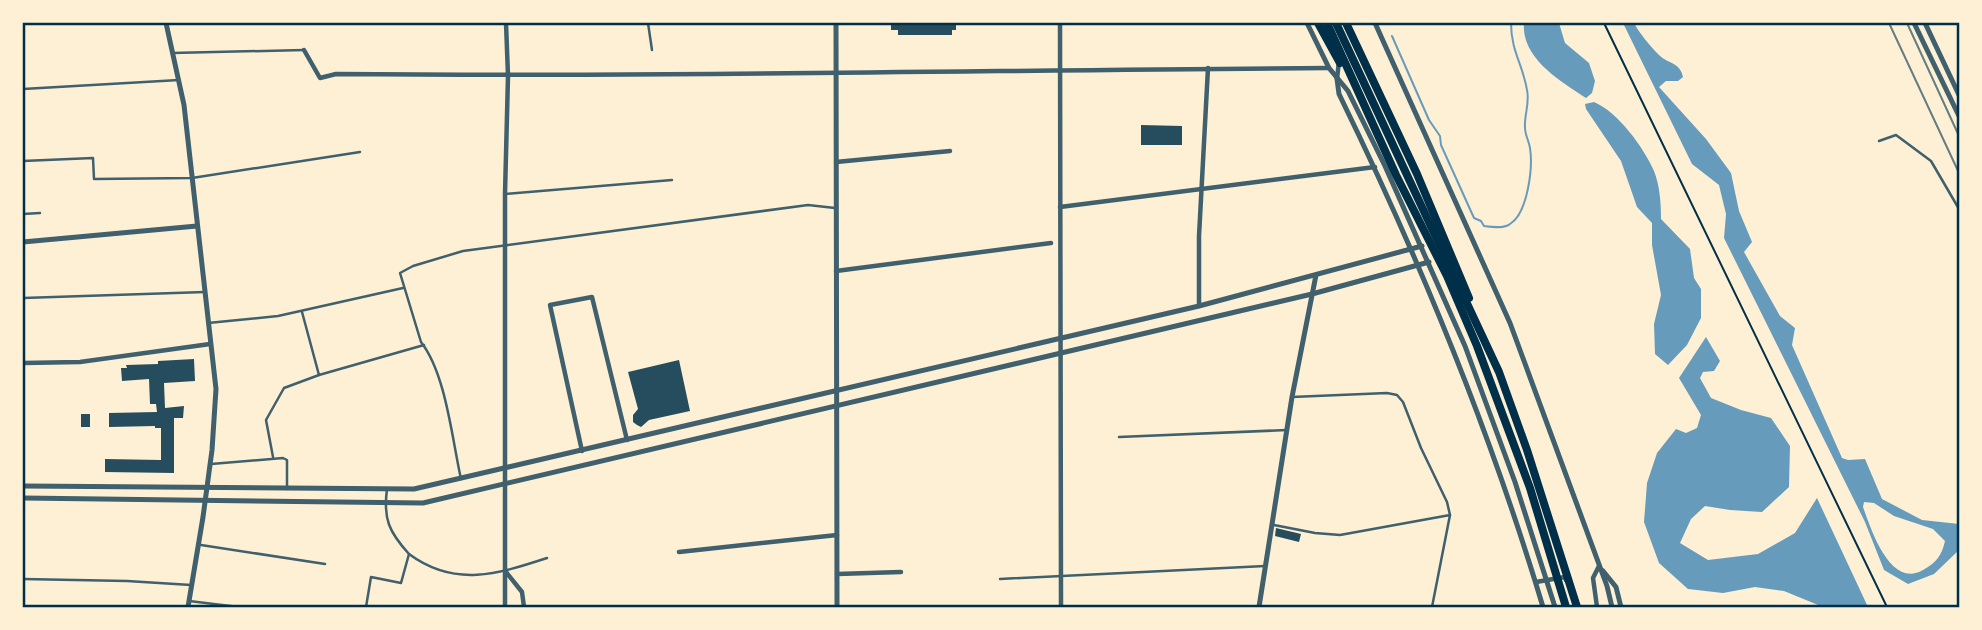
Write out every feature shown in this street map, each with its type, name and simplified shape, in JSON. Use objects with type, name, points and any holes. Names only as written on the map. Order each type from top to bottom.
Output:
[{"type":"highway","points":[[1318,23],[1369,117]]},
{"type":"highway","points":[[1327,23],[1477,345],[1530,488],[1566,607]]},
{"type":"highway","points":[[1336,23],[1488,349]]},
{"type":"highway","points":[[1346,23],[1428,199],[1488,349],[1527,450],[1576,607]]},
{"type":"street","points":[[166,23],[184,105],[216,389],[210,464],[188,604]]},
{"type":"street","points":[[505,607],[506,23]]},
{"type":"street","points":[[835,23],[837,607]]},
{"type":"street","points":[[1060,23],[1061,607]]},
{"type":"street","points":[[1307,23],[1329,68],[1348,91],[1429,262],[1490,410],[1555,607]]},
{"type":"street","points":[[1336,23],[1342,42],[1337,79],[1339,94],[1412,249],[1474,402],[1543,607]]},
{"type":"street","points":[[1375,23],[1510,323],[1612,607]]},
{"type":"street","points":[[1914,23],[1959,116]]},
{"type":"street","points":[[1925,23],[1959,95]]},
{"type":"street","points":[[304,50],[320,78],[337,74],[508,76],[1329,68]]},
{"type":"street","points":[[1199,306],[1208,68]]},
{"type":"street","points":[[836,162],[950,151]]},
{"type":"street","points":[[1060,208],[1375,167]]},
{"type":"street","points":[[23,242],[197,226]]},
{"type":"street","points":[[836,271],[1051,243]]},
{"type":"street","points":[[23,486],[414,489],[1199,306],[1422,246]]},
{"type":"street","points":[[23,498],[423,503],[837,408],[1312,294],[1429,262]]},
{"type":"street","points":[[1259,607],[1292,397],[1316,275]]},
{"type":"street","points":[[582,451],[550,305],[592,297],[627,440]]},
{"type":"street","points":[[23,363],[80,362],[210,344]]},
{"type":"street","points":[[679,552],[837,535]]},
{"type":"street","points":[[1597,607],[1593,578],[1599,566]]},
{"type":"street","points":[[1599,566],[1616,587],[1621,607]]},
{"type":"street","points":[[506,571],[522,592],[524,607]]},
{"type":"street","points":[[837,574],[901,572]]},
{"type":"street","points":[[1536,582],[1565,577],[1576,607]]},
{"type":"lane","points":[[648,23],[652,50]]},
{"type":"lane","points":[[172,53],[304,50]]},
{"type":"lane","points":[[23,89],[178,80]]},
{"type":"lane","points":[[1880,141],[1896,135],[1931,160],[1959,209]]},
{"type":"lane","points":[[23,161],[93,158],[94,179],[192,178],[360,152]]},
{"type":"lane","points":[[505,194],[673,180]]},
{"type":"lane","points":[[461,479],[442,387],[403,288],[400,273],[413,266],[463,251],[808,205],[836,208]]},
{"type":"lane","points":[[23,214],[40,213]]},
{"type":"lane","points":[[208,323],[302,312],[403,288]]},
{"type":"lane","points":[[23,298],[205,292]]},
{"type":"lane","points":[[302,312],[319,375]]},
{"type":"lane","points":[[273,457],[266,419],[284,388],[319,375],[424,345]]},
{"type":"lane","points":[[1292,397],[1387,393],[1396,395],[1403,402],[1447,502],[1450,515],[1432,607]]},
{"type":"lane","points":[[1119,437],[1287,430]]},
{"type":"lane","points":[[210,464],[273,457],[287,460],[287,489]]},
{"type":"lane","points":[[387,489],[385,503],[388,527],[409,554],[424,564],[460,576],[506,571],[547,558]]},
{"type":"lane","points":[[1271,524],[1340,535],[1450,515]]},
{"type":"lane","points":[[197,545],[325,564]]},
{"type":"lane","points":[[366,607],[371,577],[401,583],[409,554]]},
{"type":"lane","points":[[1000,579],[1265,566]]},
{"type":"lane","points":[[23,579],[191,585]]},
{"type":"lane","points":[[188,604],[239,607]]},
{"type":"path","points":[[1604,23],[1887,607]]},
{"type":"water","points":[[1524,23],[1559,23],[1565,43],[1589,63],[1595,81],[1592,93],[1586,98],[1554,76],[1535,58],[1525,36]]},
{"type":"water","points":[[1623,23],[1634,23],[1662,58],[1681,72],[1683,77],[1678,81],[1666,81],[1659,87],[1706,139],[1731,173],[1739,211],[1752,242],[1744,252],[1780,316],[1795,328],[1792,345],[1842,458],[1865,459],[1882,499],[1922,520],[1959,524],[1959,550],[1934,574],[1908,584],[1884,570],[1865,522],[1724,238],[1726,214],[1719,185],[1692,164]],"holes":[[[1864,502],[1874,503],[1894,516],[1933,529],[1945,541],[1935,561],[1923,570],[1911,574],[1892,564],[1877,542],[1863,507]]]},
{"type":"water","points":[[1594,102],[1621,122],[1644,152],[1658,183],[1661,219],[1690,249],[1694,278],[1701,289],[1701,318],[1687,345],[1668,365],[1655,354],[1654,324],[1661,295],[1652,245],[1652,223],[1637,207],[1621,161],[1586,109],[1585,104]]},
{"type":"water","points":[[1706,337],[1720,361],[1714,371],[1703,372],[1700,378],[1711,398],[1771,418],[1790,446],[1789,487],[1762,512],[1705,506],[1691,519],[1680,543],[1708,560],[1758,554],[1795,533],[1817,498],[1868,607],[1823,607],[1784,591],[1755,587],[1723,593],[1688,589],[1659,563],[1644,522],[1647,483],[1657,453],[1676,429],[1686,433],[1697,428],[1701,415],[1679,378]]},
{"type":"building","points":[[891,23],[956,23],[956,30],[952,30],[952,35],[898,35],[898,30],[891,30]]},
{"type":"building","points":[[1141,125],[1182,126],[1182,145],[1141,145]]},
{"type":"building","points":[[194,359],[195,381],[164,383],[165,408],[184,406],[183,418],[174,418],[174,473],[105,472],[105,459],[161,460],[161,428],[109,427],[109,413],[157,412],[156,404],[150,404],[149,379],[122,381],[121,368],[127,368],[126,365],[158,364],[158,361]]},
{"type":"building","points":[[679,360],[690,411],[649,420],[641,427],[637,425],[633,422],[633,415],[638,409],[628,372]]},
{"type":"building","points":[[81,414],[90,414],[90,427],[81,427]]},
{"type":"building","points":[[1276,528],[1301,534],[1299,542],[1275,536]]},
{"type":"waterway","points":[[1392,36],[1429,120],[1440,136],[1441,145],[1474,218],[1484,226],[1501,227],[1510,224],[1521,210],[1528,189],[1531,166],[1525,128],[1528,95],[1513,42],[1511,23]]},
{"type":"railway","points":[[1889,23],[1959,173]]},
{"type":"railway","points":[[1907,23],[1959,136]]}]
